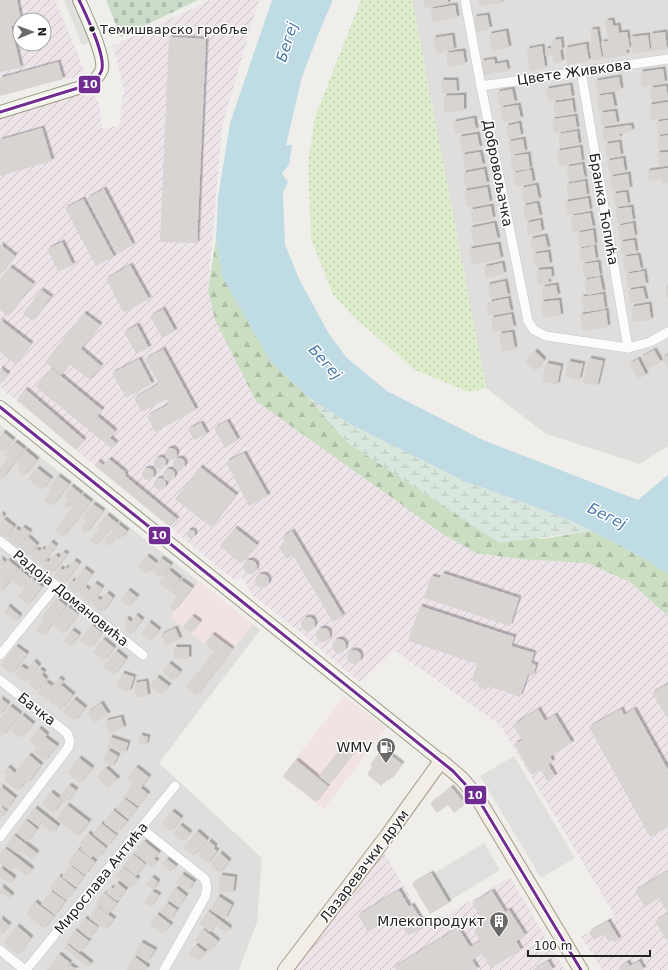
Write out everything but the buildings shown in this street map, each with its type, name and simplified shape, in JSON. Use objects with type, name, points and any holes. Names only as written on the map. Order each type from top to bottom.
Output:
[{"type":"main road","points":[[0,112],[91,84],[97,79],[102,68],[101,58],[79,0]]},
{"type":"main road","points":[[0,407],[441,761],[466,784],[477,797],[581,970]]},
{"type":"main road","name":"Лазаревачки друм","points":[[285,970],[390,833],[441,761]]},
{"type":"street","name":"Добровољачка","points":[[465,0],[528,321],[534,330],[546,336],[628,348]]},
{"type":"street","name":"Цвете Живкова","points":[[481,86],[668,59]]},
{"type":"street","name":"Бранка Ћопића","points":[[581,71],[628,348]]},
{"type":"street","points":[[628,348],[650,342],[668,332]]},
{"type":"street","name":"Радоја Домановића","points":[[0,541],[143,655]]},
{"type":"street","points":[[0,655],[56,586]]},
{"type":"street","name":"Бачка","points":[[0,680],[67,733],[70,741],[68,748],[0,837]]},
{"type":"street","name":"Мирослава Антића","points":[[26,970],[142,829],[175,786]]},
{"type":"street","points":[[142,829],[205,879],[207,888],[206,897],[164,970]]},
{"type":"street","points":[[0,950],[26,970]]},
{"type":"shaded area","points":[[0,0],[55,0],[87,76],[63,79],[0,96]]},
{"type":"shaded area","points":[[64,0],[79,0],[95,40],[82,45]]},
{"type":"shaded area","points":[[210,0],[259,0],[222,126],[208,290],[215,320],[256,401],[476,553],[519,559],[587,563],[630,582],[668,616],[668,970],[602,970],[581,937],[615,916],[500,725],[394,650],[360,682],[251,594],[243,578],[234,580],[0,387],[0,117],[92,89],[99,104],[102,129],[120,125],[124,90],[113,46]]},
{"type":"shaded area","points":[[412,0],[668,0],[668,446],[640,464],[546,434],[486,388]]},
{"type":"shaded area","points":[[0,425],[260,630],[159,763],[262,858],[257,922],[239,970],[0,970]]},
{"type":"shaded area","points":[[199,581],[253,624],[197,695],[186,687],[214,652],[170,617]]},
{"type":"shaded area","points":[[344,696],[386,728],[324,809],[282,777]]},
{"type":"shaded area","points":[[514,756],[575,858],[541,878],[480,776]]},
{"type":"shaded area","points":[[484,843],[500,870],[449,901],[433,874]]},
{"type":"shaded area","points":[[382,850],[428,926],[510,877],[565,970],[288,970]]},
{"type":"green space","name":"Темишварско гробље","points":[[106,0],[198,0],[121,37]]},
{"type":"green space","points":[[361,0],[412,0],[486,388],[469,392],[415,370],[357,320],[333,295],[311,238],[308,164],[315,117]]},
{"type":"green space","points":[[216,239],[223,278],[271,362],[307,396],[347,442],[427,495],[541,539],[591,531],[638,555],[668,574],[668,616],[630,582],[587,563],[519,559],[476,553],[443,534],[256,401],[215,320],[208,290]]},
{"type":"green space","points":[[307,396],[350,424],[464,481],[570,520],[591,531],[499,543],[347,442]]},
{"type":"water","name":"Бегеј","points":[[272,0],[332,0],[302,77],[286,145],[292,145],[289,165],[282,173],[288,182],[283,193],[285,244],[299,279],[329,334],[347,358],[387,391],[483,440],[638,500],[668,475],[668,574],[638,555],[570,520],[464,481],[350,424],[307,396],[271,362],[223,278],[216,239],[218,198],[230,123]]},
{"type":"transit line","name":"10","points":[[0,112],[91,84],[99,75],[102,69],[101,54],[79,0]]},
{"type":"transit line","name":"10","points":[[0,407],[453,771],[477,797],[581,970]]},
{"type":"place","name":"Темишварско гробље","points":[[92,29]]},
{"type":"place","name":"WMV","points":[[386,764]]},
{"type":"place","name":"Млекопродукт","points":[[499,938]]}]
